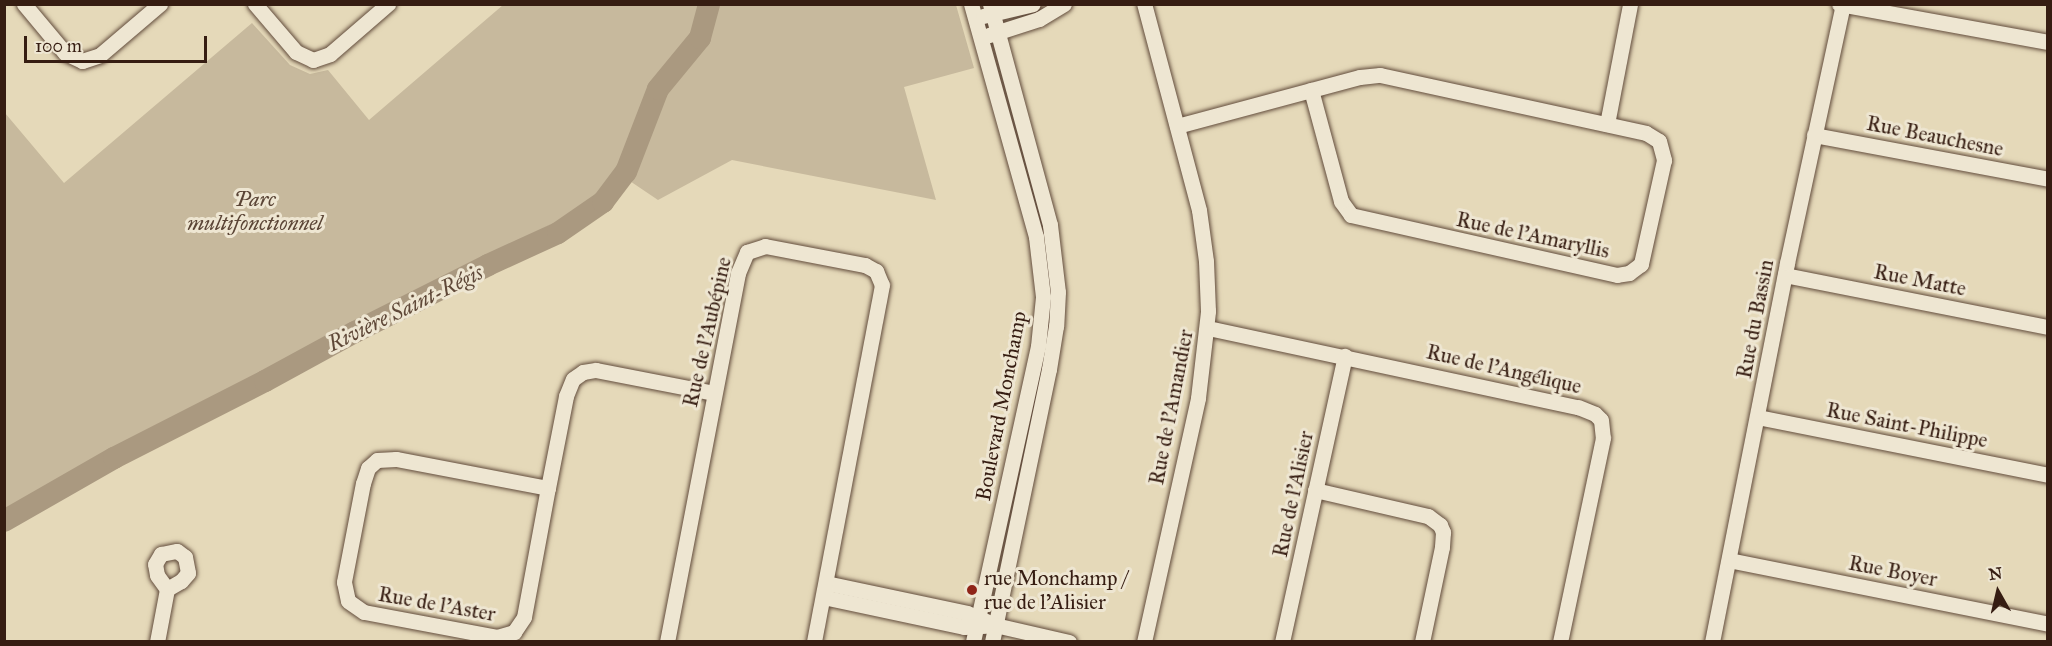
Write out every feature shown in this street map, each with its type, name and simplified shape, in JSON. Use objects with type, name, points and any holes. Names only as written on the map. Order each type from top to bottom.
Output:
[{"type":"street","points":[[24,4],[65,53],[82,61],[100,55],[160,4]]},
{"type":"street","points":[[255,4],[296,52],[313,60],[330,54],[388,4]]},
{"type":"street","points":[[973,11],[1033,4]]},
{"type":"street","points":[[980,37],[1039,19],[1064,4]]},
{"type":"street","name":"Rue de l'Amandier","points":[[1144,4],[1178,126],[1204,234],[1208,280],[1208,328],[1198,398],[1144,642]]},
{"type":"street","points":[[1606,124],[1630,4]]},
{"type":"street","points":[[1841,5],[2048,42]]},
{"type":"street","name":"Rue du Bassin","points":[[1712,642],[1841,5]]},
{"type":"street","name":"Boulevard Monchamp","points":[[992,9],[1050,225],[1058,292],[1056,326],[1049,369],[992,642]]},
{"type":"street","name":"Boulevard Monchamp","points":[[973,11],[1036,237],[1043,297],[1040,336],[973,642]]},
{"type":"street","name":"Rue de l'Amaryllis","points":[[1178,126],[1311,90],[1360,77],[1380,75],[1654,136],[1664,153],[1643,259],[1638,268],[1623,275],[1351,215],[1344,208],[1339,195],[1311,90]]},
{"type":"street","name":"Rue Beauchesne","points":[[1815,135],[2048,179]]},
{"type":"street","name":"Rue de l'Aubépine","points":[[667,642],[738,273],[747,252],[758,246],[859,263],[876,271],[882,290],[814,642]]},
{"type":"street","name":"Rue Matte","points":[[1785,275],[2048,327]]},
{"type":"street","name":"Rue de l'Angélique","points":[[1208,328],[1578,407],[1595,414],[1601,420],[1603,428],[1601,448],[1560,642]]},
{"type":"street","name":"Rue de l'Alisier","points":[[1282,642],[1345,356]]},
{"type":"street","name":"Rue de l'Aster","points":[[548,489],[396,459],[377,460],[368,468],[363,483],[344,582],[348,601],[364,612],[497,637],[509,635],[518,628],[524,617],[567,390],[578,375],[596,370],[714,393]]},
{"type":"street","name":"Rue Saint-Philippe","points":[[1758,417],[2048,475]]},
{"type":"street","points":[[1316,490],[1428,516],[1440,525],[1443,532],[1442,547],[1422,642]]},
{"type":"street","name":"Rue Boyer","points":[[1730,560],[2048,624]]},
{"type":"street","points":[[157,642],[167,589]]},
{"type":"street","points":[[824,590],[964,627],[977,622],[1070,642]]},
{"type":"green space","name":"Parc multifonctionnel","points":[[503,5],[956,5],[974,68],[904,87],[936,200],[732,160],[658,200],[618,173],[588,206],[352,324],[5,510],[5,113],[64,183],[252,23],[290,65],[310,74],[328,70],[369,120]]},
{"type":"waterway","name":"Rivière Saint-Régis","points":[[4,521],[114,458],[355,332],[488,265],[558,233],[603,202],[626,172],[658,89],[700,38],[709,4]]},
{"type":"place","name":"rue Monchamp / rue de l'Alisier","points":[[972,590]]}]
